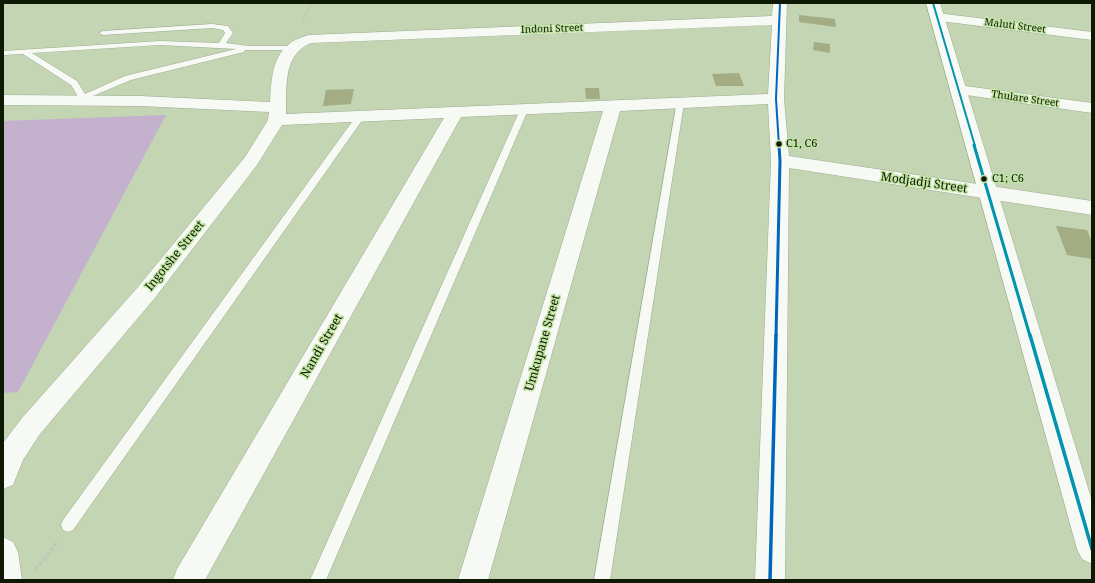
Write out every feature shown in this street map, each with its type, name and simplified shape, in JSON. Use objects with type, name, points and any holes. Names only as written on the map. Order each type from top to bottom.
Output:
[{"type":"street","name":"Maluti Street","points":[[935,10],[1092,36]]},
{"type":"street","points":[[935,10],[1092,549]]},
{"type":"street","points":[[770,580],[780,161],[776,99],[779,11]]},
{"type":"street","name":"Indoni Street","points":[[292,48],[309,39],[779,11]]},
{"type":"street","name":"Ingotshe Street","points":[[3,476],[12,454],[31,426],[146,293],[251,161],[278,114],[280,73],[283,60],[292,48]]},
{"type":"street","name":"Thulare Street","points":[[958,90],[1092,108]]},
{"type":"street","points":[[3,100],[83,98],[195,102],[278,114],[360,117],[776,99]]},
{"type":"street","name":"Umkupane Street","points":[[473,580],[613,106]]},
{"type":"street","name":"Nandi Street","points":[[188,580],[455,113]]},
{"type":"street","name":"Modjadji Street","points":[[780,161],[1092,208]]},
{"type":"street","points":[[3,552],[20,575]]},
{"type":"lane","points":[[103,33],[212,26],[225,28],[229,33],[221,45]]},
{"type":"lane","points":[[3,54],[160,43],[221,45],[249,48],[292,48]]},
{"type":"lane","points":[[26,53],[74,83],[83,98],[128,78],[249,48]]},
{"type":"lane","points":[[602,580],[680,103]]},
{"type":"lane","points":[[318,580],[524,110]]},
{"type":"lane","points":[[68,525],[360,117]]},
{"type":"path","points":[[20,575],[44,560],[68,525]]},
{"type":"shaded area","points":[[166,115],[18,392],[3,393],[3,121]]},
{"type":"building","points":[[799,15],[835,19],[836,27],[799,22]]},
{"type":"building","points":[[814,42],[830,44],[830,53],[813,50]]},
{"type":"building","points":[[739,73],[744,86],[716,86],[712,74]]},
{"type":"building","points":[[585,88],[599,88],[600,99],[586,99]]},
{"type":"building","points":[[354,89],[351,104],[323,106],[326,90]]},
{"type":"building","points":[[1056,226],[1087,230],[1092,242],[1092,259],[1067,255]]},
{"type":"transit line","points":[[770,580],[780,161],[776,99],[780,3]]},
{"type":"transit line","points":[[933,3],[1092,549]]},
{"type":"place","name":"C1, C6","points":[[779,144]]},
{"type":"place","name":"C1; C6","points":[[984,179]]}]
